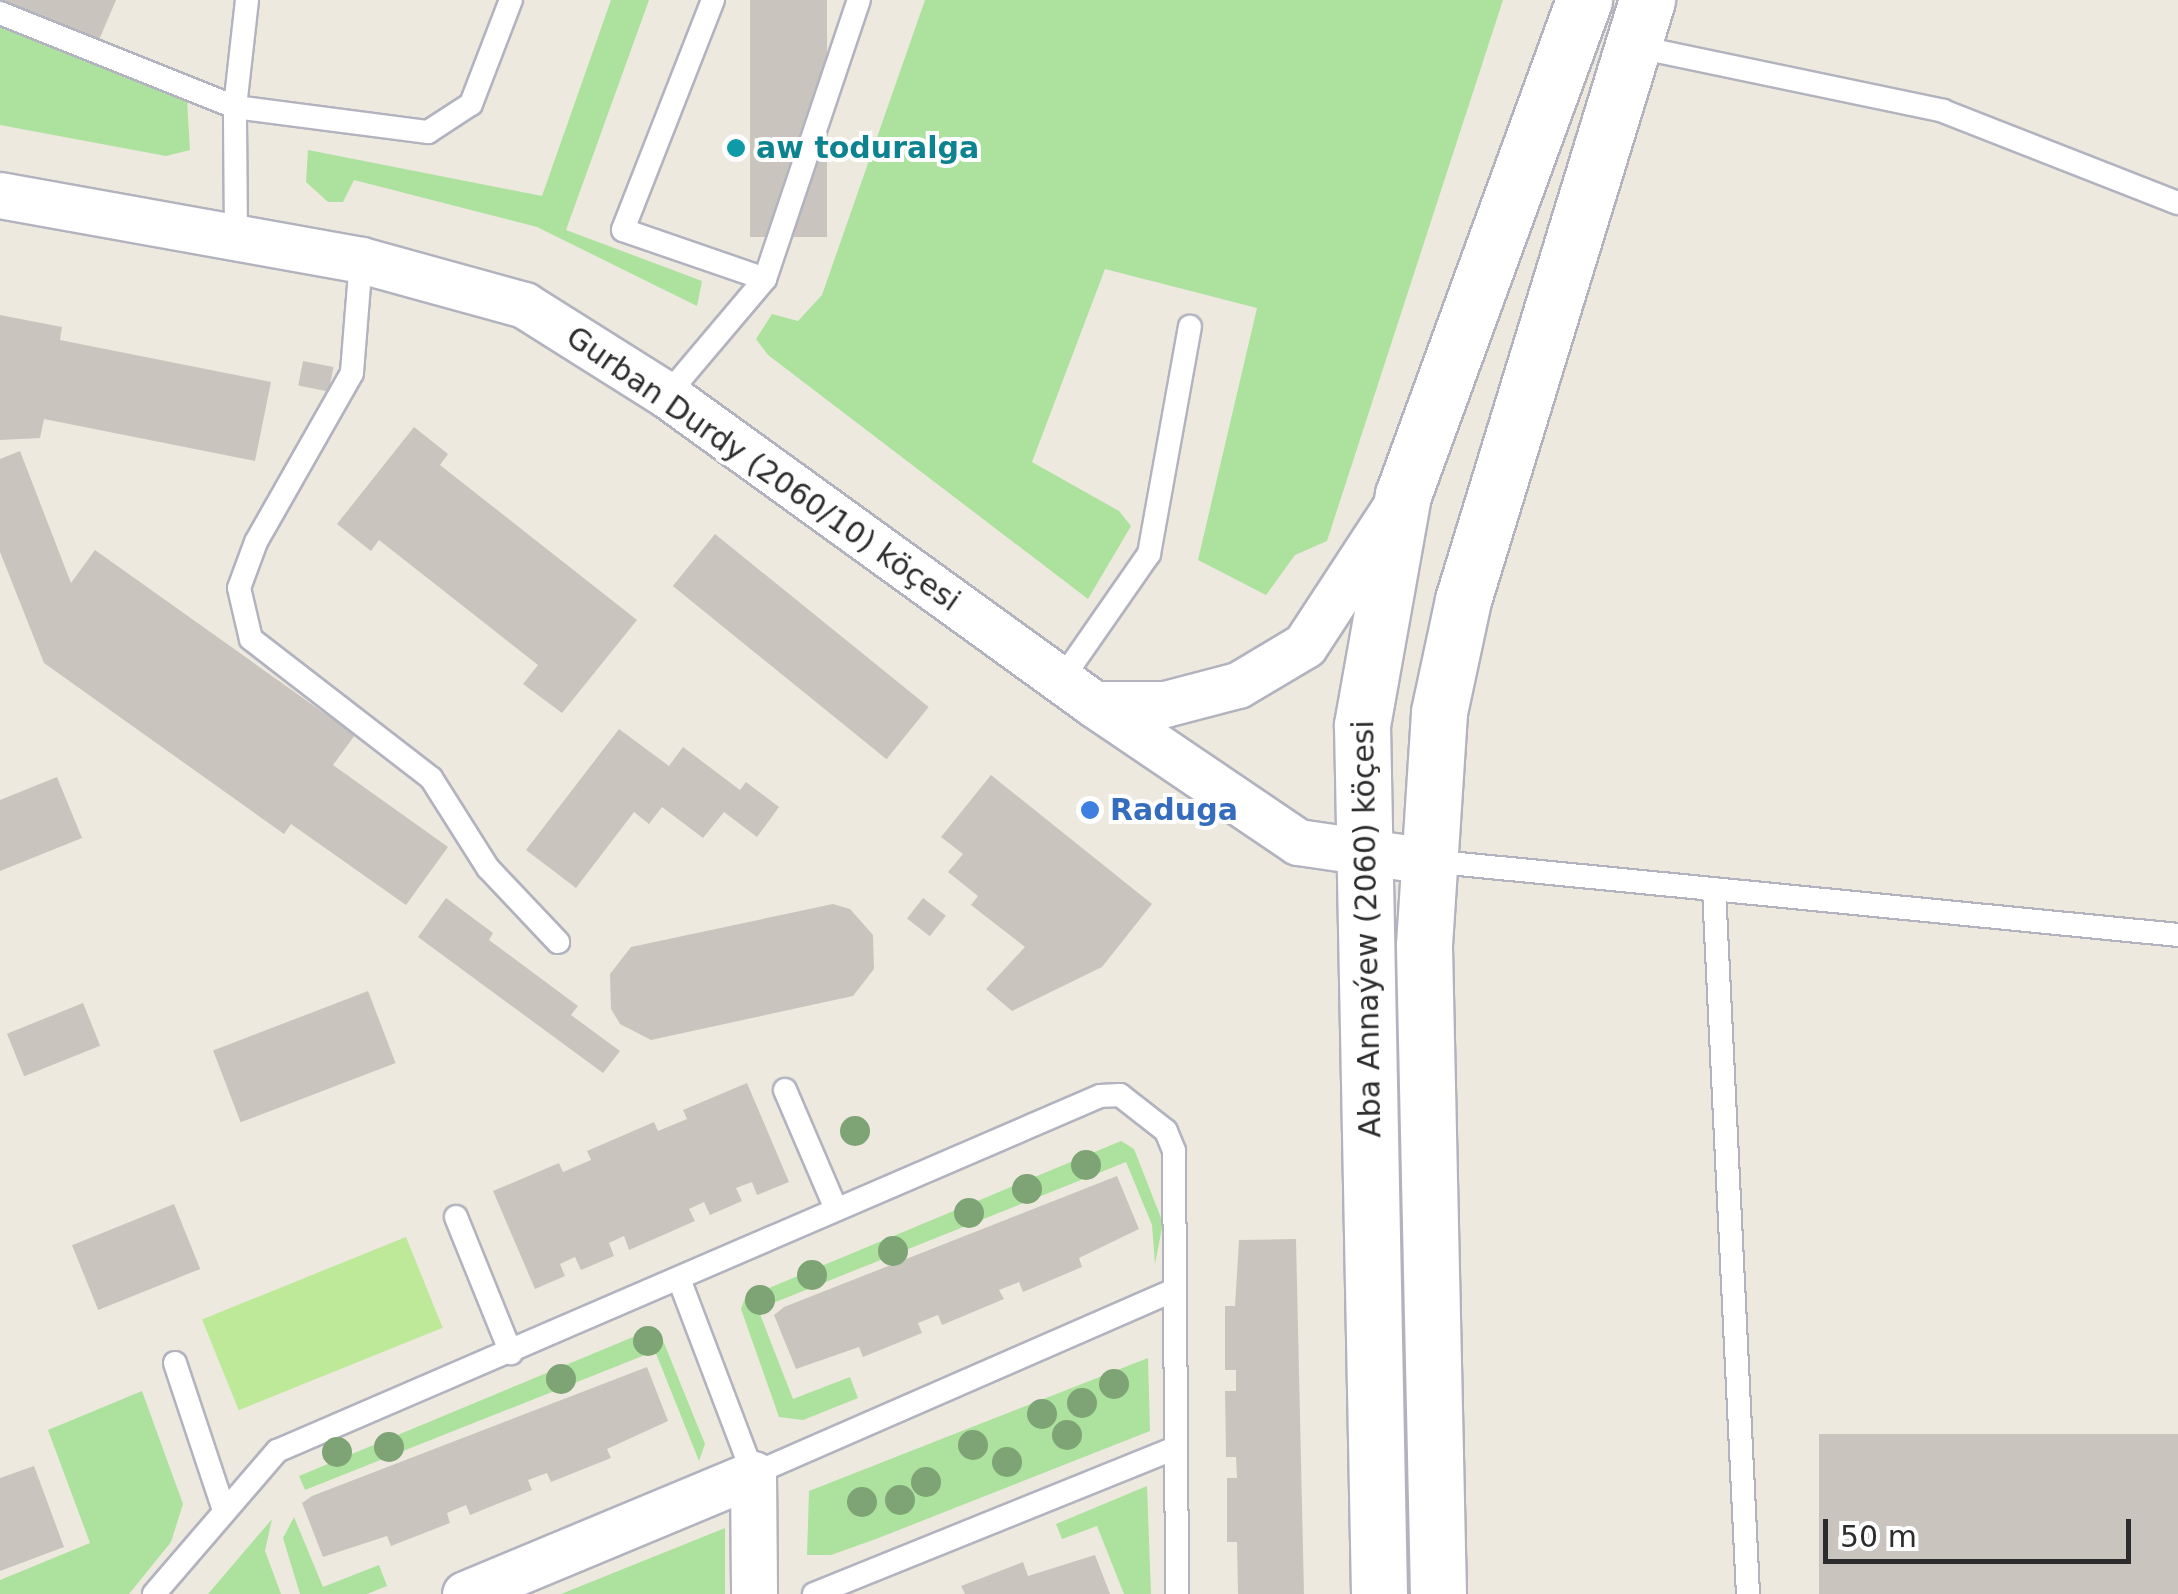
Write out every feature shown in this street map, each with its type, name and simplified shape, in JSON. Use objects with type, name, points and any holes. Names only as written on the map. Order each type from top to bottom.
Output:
[{"type":"main road","name":"Aba Annaýew (2060) köçesi","points":[[1380,1594],[1362,725],[1403,495],[1584,0]]},
{"type":"main road","name":"Aba Annaýew (2060) köçesi","points":[[1438,1594],[1424,944],[1439,712],[1463,600],[1640,23]]},
{"type":"street","name":"Gurban Durdy (2060/10) köçesi","points":[[0,194],[236,234],[361,260],[524,306],[667,395],[1078,692],[1298,842],[1362,856],[1429,860]]},
{"type":"street","points":[[1078,692],[1165,704],[1238,685],[1304,645],[1403,495]]},
{"type":"street","points":[[465,1594],[753,1474],[754,1594]]},
{"type":"lane","points":[[236,234],[236,107],[247,0]]},
{"type":"lane","points":[[0,14],[236,107],[428,132],[471,104],[511,0]]},
{"type":"lane","points":[[713,0],[624,230],[765,279]]},
{"type":"lane","points":[[667,395],[765,279],[859,0]]},
{"type":"lane","points":[[1640,23],[1943,112],[2178,203]]},
{"type":"lane","points":[[361,260],[352,372],[256,542],[239,588],[251,639],[431,778],[488,868],[558,942]]},
{"type":"lane","points":[[1078,692],[1149,554],[1190,328]]},
{"type":"lane","points":[[1429,860],[2178,934]]},
{"type":"lane","points":[[1714,889],[1748,1594]]},
{"type":"lane","points":[[785,1090],[836,1209]]},
{"type":"lane","points":[[154,1594],[277,1450],[511,1353],[1100,1096],[1120,1095],[1166,1130],[1174,1151],[1177,1594]]},
{"type":"lane","points":[[456,1218],[511,1353]]},
{"type":"lane","points":[[678,1278],[753,1474],[1174,1290]]},
{"type":"lane","points":[[175,1363],[224,1510]]},
{"type":"lane","points":[[814,1594],[1176,1448]]},
{"type":"green space","points":[[611,0],[649,0],[566,230],[702,281],[697,306],[537,227],[354,180],[343,202],[328,202],[306,182],[308,150],[542,196]]},
{"type":"green space","points":[[925,0],[1503,0],[1327,541],[1295,555],[1266,595],[1198,560],[1257,308],[1105,269],[1032,462],[1119,511],[1131,526],[1088,599],[768,355],[756,339],[772,314],[798,321],[822,295]]},
{"type":"green space","points":[[0,25],[187,100],[190,150],[166,156],[0,125]]},
{"type":"green space","points":[[1121,1141],[1134,1149],[1163,1223],[1155,1264],[1152,1225],[1126,1162],[758,1309],[793,1399],[850,1377],[858,1398],[803,1420],[779,1417],[741,1309],[745,1298]]},
{"type":"green space","points":[[406,1237],[443,1328],[239,1410],[202,1319]]},
{"type":"green space","points":[[650,1330],[662,1338],[705,1444],[699,1461],[655,1351],[305,1490],[299,1476]]},
{"type":"green space","points":[[1148,1358],[1150,1431],[876,1539],[831,1555],[807,1555],[809,1491]]},
{"type":"green space","points":[[142,1391],[183,1504],[171,1542],[129,1594],[0,1594],[0,1580],[90,1543],[48,1430]]},
{"type":"green space","points":[[1147,1486],[1151,1594],[1124,1594],[1097,1526],[1062,1539],[1056,1524]]},
{"type":"green space","points":[[294,1517],[323,1587],[379,1565],[387,1586],[367,1594],[300,1594],[283,1538]]},
{"type":"green space","points":[[272,1519],[265,1551],[281,1594],[208,1594]]},
{"type":"green space","points":[[725,1528],[725,1594],[561,1594]]},
{"type":"building","points":[[0,0],[116,0],[99,40]]},
{"type":"building","points":[[750,0],[827,0],[827,237],[750,237]]},
{"type":"building","points":[[0,315],[62,327],[60,340],[271,382],[255,461],[44,419],[40,438],[0,440]]},
{"type":"building","points":[[303,361],[333,367],[329,391],[298,386]]},
{"type":"building","points":[[414,427],[448,454],[440,465],[637,620],[562,713],[523,684],[538,665],[379,540],[371,551],[337,524]]},
{"type":"building","points":[[20,451],[71,583],[95,550],[355,735],[333,765],[448,847],[406,905],[291,824],[284,834],[44,663],[0,552],[0,459]]},
{"type":"building","points":[[715,534],[929,707],[887,759],[673,586]]},
{"type":"building","points":[[619,729],[669,766],[683,747],[740,790],[746,782],[779,807],[757,837],[724,812],[703,838],[662,807],[649,824],[634,812],[576,888],[526,850]]},
{"type":"building","points":[[991,775],[1152,904],[1102,967],[1012,1011],[986,989],[1025,947],[971,905],[978,896],[948,872],[963,854],[941,837]]},
{"type":"building","points":[[57,777],[82,838],[0,871],[0,800]]},
{"type":"building","points":[[446,898],[493,933],[489,940],[578,1006],[571,1015],[620,1051],[603,1073],[418,937]]},
{"type":"building","points":[[923,898],[946,916],[930,936],[907,918]]},
{"type":"building","points":[[833,904],[850,909],[873,935],[874,969],[853,996],[651,1040],[620,1024],[611,1009],[610,974],[631,947]]},
{"type":"building","points":[[368,991],[396,1063],[241,1122],[213,1050]]},
{"type":"building","points":[[83,1003],[100,1046],[24,1076],[7,1034]]},
{"type":"building","points":[[747,1083],[789,1182],[757,1195],[752,1182],[736,1188],[742,1201],[710,1215],[704,1202],[689,1209],[695,1221],[629,1250],[624,1236],[609,1243],[614,1256],[581,1270],[575,1257],[560,1264],[565,1276],[535,1289],[493,1191],[559,1163],[563,1172],[591,1160],[587,1151],[654,1122],[658,1131],[687,1119],[683,1110]]},
{"type":"building","points":[[1117,1176],[1139,1229],[1079,1258],[1082,1267],[1023,1292],[1019,1282],[999,1290],[1004,1299],[942,1325],[938,1315],[918,1323],[922,1333],[863,1357],[859,1347],[796,1369],[774,1315],[784,1307]]},
{"type":"building","points":[[174,1204],[200,1269],[98,1310],[72,1245]]},
{"type":"building","points":[[1296,1239],[1304,1594],[1238,1594],[1237,1542],[1227,1542],[1227,1478],[1237,1478],[1236,1457],[1226,1457],[1225,1391],[1236,1391],[1236,1370],[1225,1370],[1225,1306],[1235,1306],[1239,1240]]},
{"type":"building","points":[[647,1367],[668,1421],[607,1449],[611,1458],[551,1482],[547,1473],[528,1480],[532,1490],[470,1515],[466,1505],[447,1513],[450,1523],[391,1546],[387,1536],[323,1557],[302,1503],[312,1496]]},
{"type":"building","points":[[1819,1434],[2178,1434],[2178,1594],[1819,1594]]},
{"type":"building","points":[[34,1466],[64,1547],[0,1571],[0,1478]]},
{"type":"building","points":[[1095,1555],[1110,1594],[965,1594],[961,1586],[1023,1562],[1028,1576]]},
{"type":"place","name":"aw toduralga","points":[[736,148]]},
{"type":"place","name":"Raduga","points":[[1090,810]]}]
